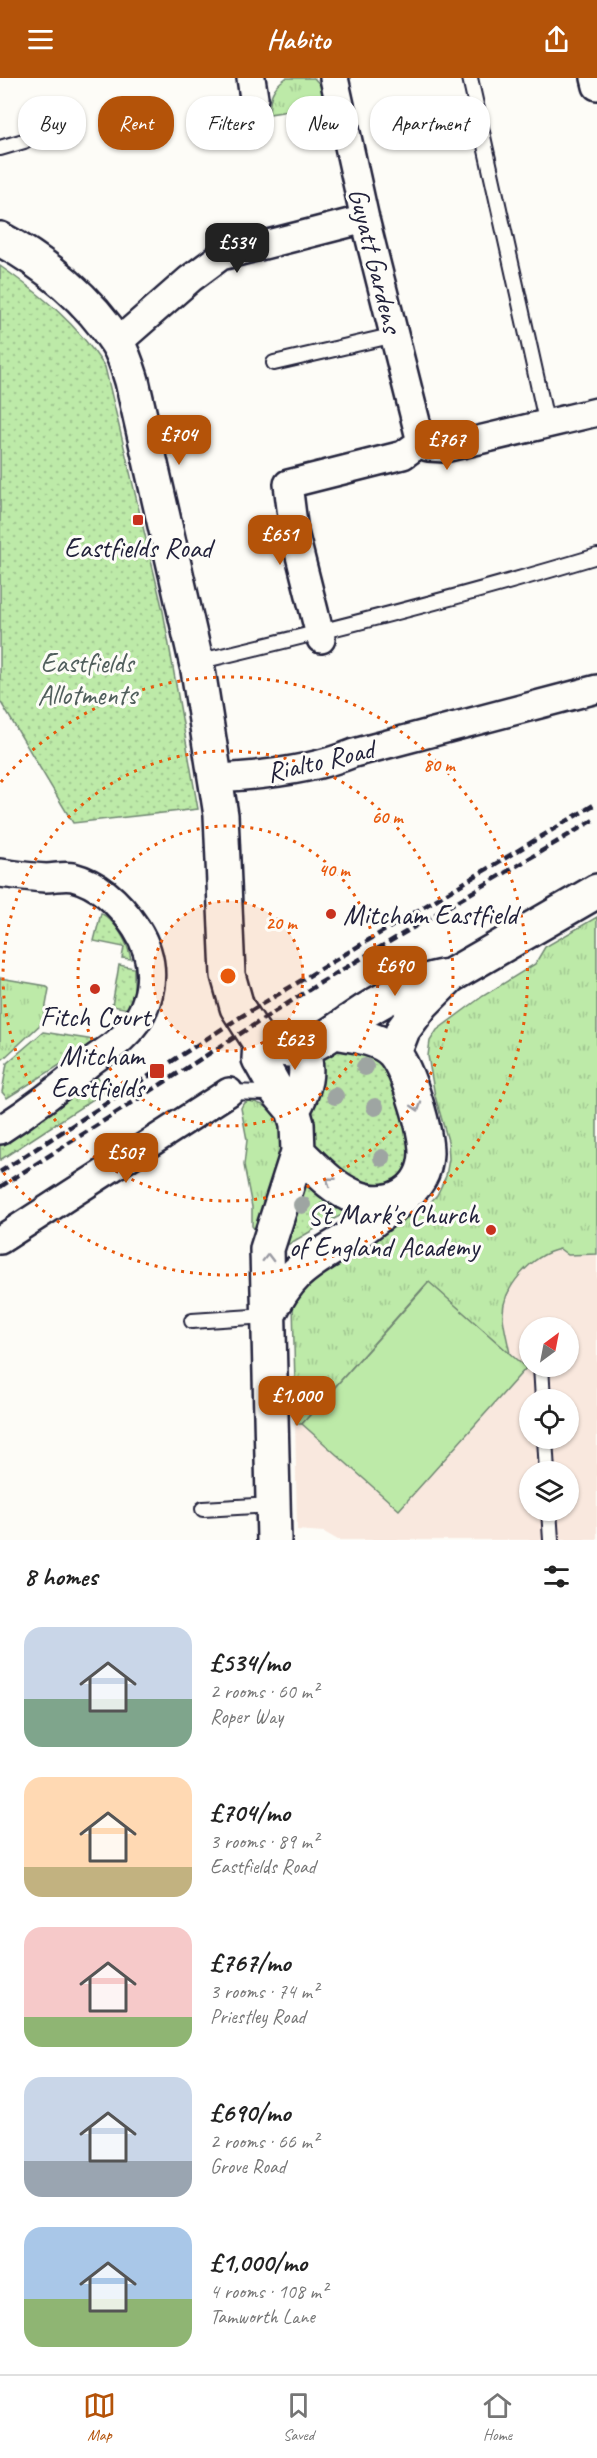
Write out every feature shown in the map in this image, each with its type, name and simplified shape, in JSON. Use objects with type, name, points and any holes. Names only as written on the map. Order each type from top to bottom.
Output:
[{"type":"street","name":"Guyatt Gardens","points":[[334,78],[365,219],[421,442]]},
{"type":"street","points":[[595,78],[597,86]]},
{"type":"street","points":[[117,343],[190,279],[221,256],[365,219]]},
{"type":"street","points":[[0,239],[34,261],[72,292],[104,324],[117,343],[132,381],[197,662],[221,815],[228,975],[233,997],[242,1016],[260,1043],[259,1059],[277,1091],[294,1110],[297,1124],[298,1152],[267,1249],[274,1540]]},
{"type":"street","points":[[320,636],[294,532],[288,484],[403,455],[421,442],[428,447],[445,448],[597,412]]},
{"type":"street","name":"Rialto Road","points":[[215,778],[260,774],[333,761],[354,753],[597,689]]},
{"type":"street","points":[[0,873],[73,877],[102,891],[125,912],[137,930],[146,948],[152,978],[148,995],[131,1030],[65,1085],[0,1130]]},
{"type":"street","points":[[394,1053],[403,1030],[423,1003],[450,976],[597,891]]},
{"type":"street","points":[[260,1043],[291,1050],[302,1049],[356,1017],[432,978],[450,976]]},
{"type":"street","points":[[268,1316],[279,1293],[309,1261],[354,1234],[404,1197],[418,1179],[426,1154],[421,1118],[411,1088],[394,1053],[358,1035],[334,1032]]},
{"type":"street","points":[[294,1110],[303,1094],[307,1063],[302,1049]]},
{"type":"street","points":[[0,1240],[229,1092]]},
{"type":"street","points":[[298,1152],[328,1180],[356,1198],[381,1202],[404,1197]]},
{"type":"lane","points":[[470,78],[547,425]]},
{"type":"lane","points":[[0,148],[18,143]]},
{"type":"lane","points":[[274,363],[395,335]]},
{"type":"lane","points":[[197,662],[320,636],[597,556]]},
{"type":"lane","points":[[229,1092],[267,1093],[294,1110]]},
{"type":"lane","points":[[192,1321],[268,1316]]},
{"type":"lane","points":[[203,1509],[273,1505]]},
{"type":"lane","points":[[550,1521],[551,1540]]},
{"type":"shaded area","name":"St Mark's Church of England Academy","points":[[597,917],[597,1540],[338,1540],[324,1532],[297,1530],[293,1304],[364,1242],[425,1208],[437,1195],[446,1176],[449,1159],[448,1141],[435,1096],[428,1056],[430,1041],[437,1030],[483,996],[535,964],[545,947]]},
{"type":"green space","points":[[286,78],[314,78],[323,88],[325,96],[286,96],[286,111],[274,113],[274,96],[271,96],[277,85]]},
{"type":"green space","name":"Eastfields Allotments","points":[[0,266],[58,311],[94,351],[105,367],[163,611],[198,809],[73,823],[0,701]]},
{"type":"green space","points":[[101,913],[112,921],[120,933],[131,959],[122,958],[124,947],[94,941]]},
{"type":"green space","points":[[597,917],[597,1254],[568,1255],[560,1249],[539,1258],[520,1274],[507,1295],[504,1306],[503,1317],[510,1354],[428,1282],[302,1424],[296,1424],[293,1304],[298,1288],[364,1242],[425,1208],[437,1195],[446,1176],[449,1159],[448,1141],[435,1096],[428,1056],[430,1041],[437,1030],[483,996],[535,964],[545,947]]},
{"type":"green space","points":[[119,965],[134,968],[134,992],[129,1009],[112,1006]]},
{"type":"green space","points":[[0,978],[47,986],[49,989],[43,1022],[3,1059],[0,1058]]},
{"type":"green space","points":[[43,1032],[94,1040],[95,1043],[7,1098],[2,1092],[7,1063]]},
{"type":"green space","points":[[340,1048],[372,1054],[385,1065],[412,1142],[410,1163],[401,1177],[375,1191],[318,1160],[312,1139],[313,1106],[319,1063],[324,1057]]},
{"type":"green space","points":[[95,1075],[109,1089],[0,1160],[0,1139]]},
{"type":"green space","points":[[248,1101],[267,1107],[277,1120],[281,1137],[280,1156],[275,1177],[257,1232],[252,1226],[252,1207],[244,1165],[247,1140],[241,1108]]},
{"type":"green space","points":[[303,1178],[350,1211],[284,1247]]},
{"type":"green space","points":[[429,1282],[519,1362],[519,1376],[399,1510],[302,1424]]},
{"type":"railway","points":[[0,1172],[242,1016],[597,803]]},
{"type":"railway","points":[[0,1187],[315,986],[597,818]]},
{"type":"place","name":"Eastfields Road","points":[[138,520]]},
{"type":"place","name":"Mitcham Eastfield","points":[[331,914]]},
{"type":"place","name":"Fitch Court","points":[[95,989]]},
{"type":"place","name":"Mitcham Eastfields","points":[[157,1071]]},
{"type":"place","name":"St Mark's Church of England Academy","points":[[491,1230]]}]
